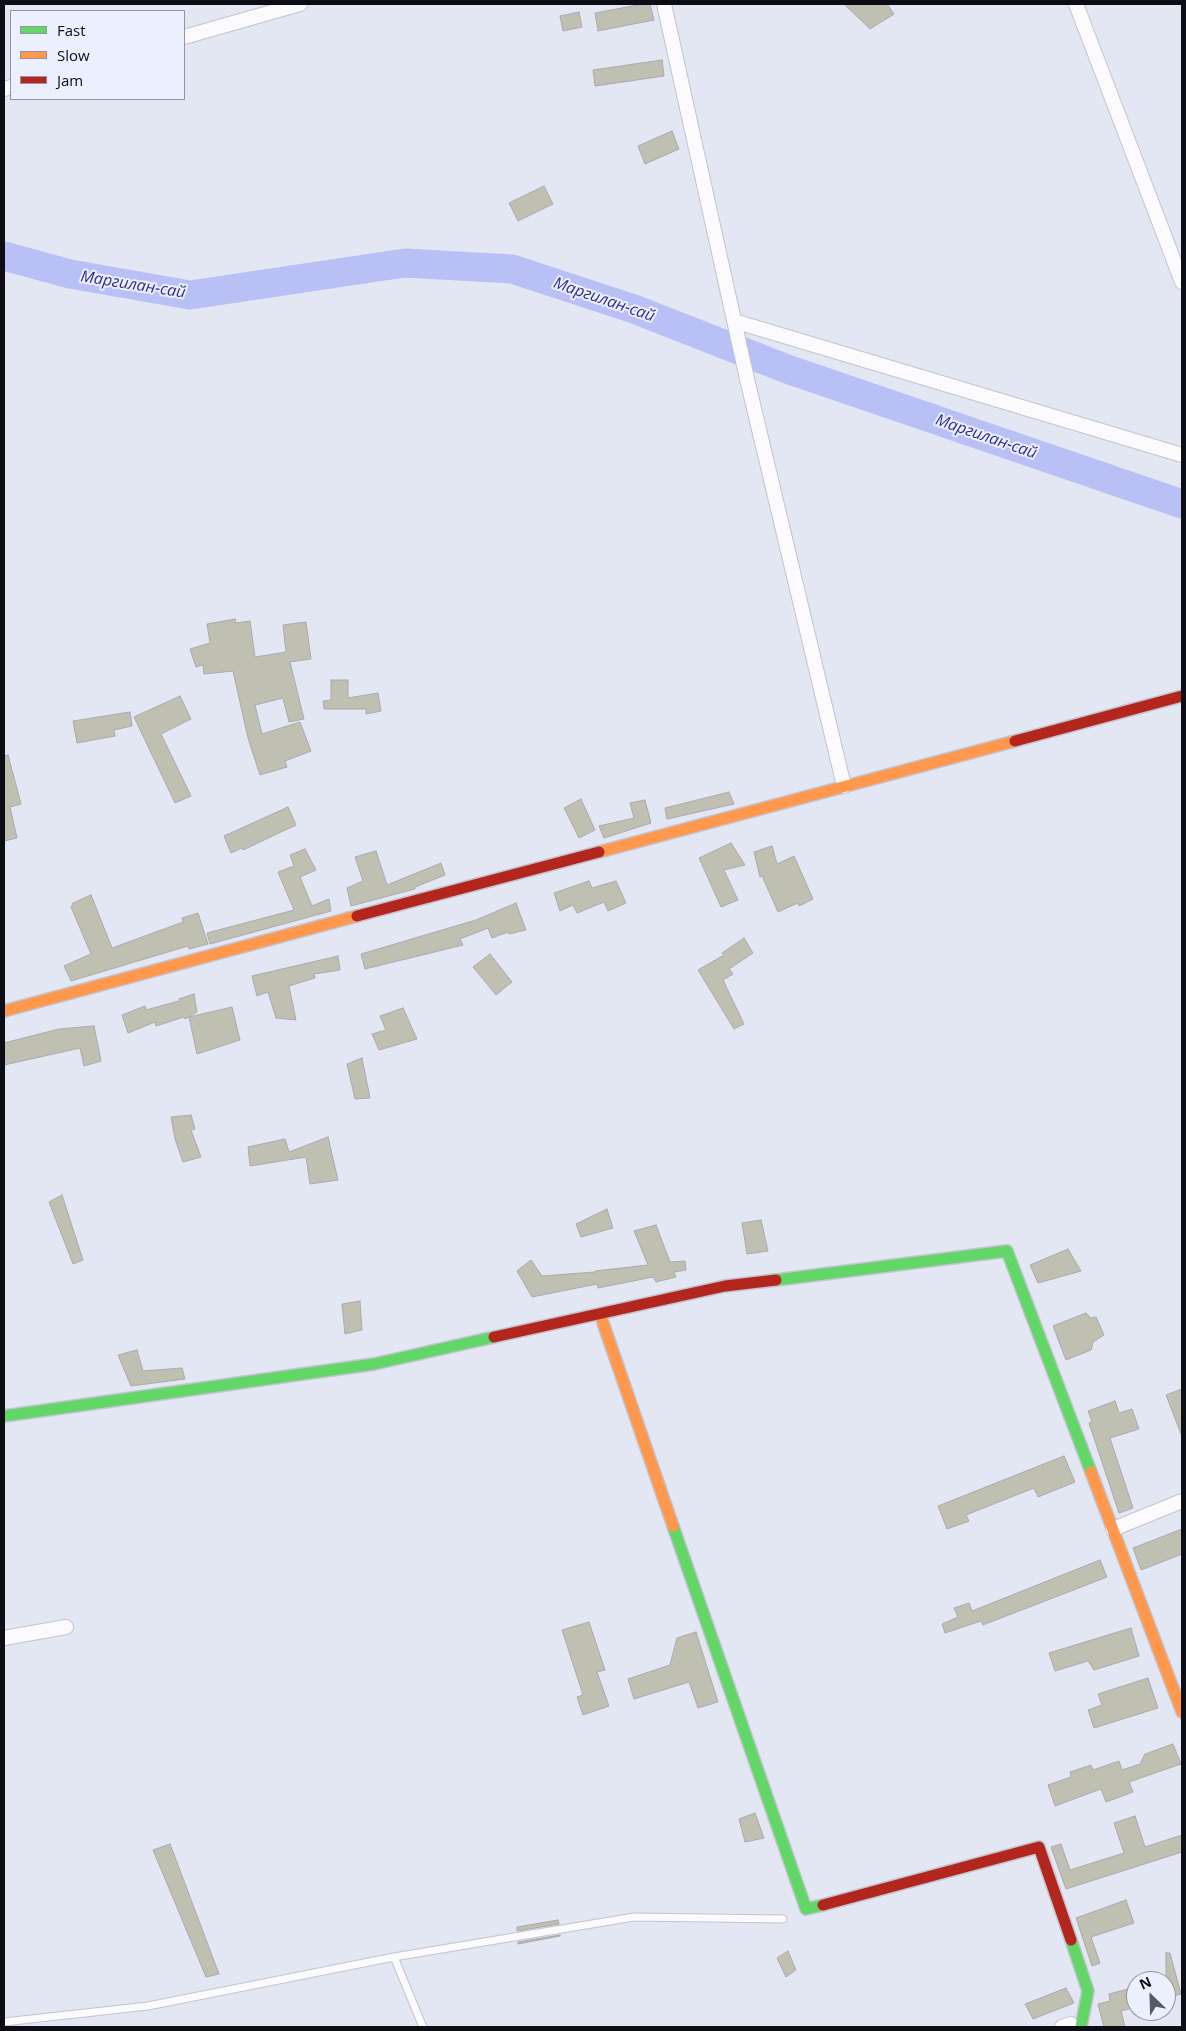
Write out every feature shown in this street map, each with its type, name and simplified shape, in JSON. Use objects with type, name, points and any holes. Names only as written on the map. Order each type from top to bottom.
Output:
[{"type":"street","points":[[185,37],[300,4]]},
{"type":"street","points":[[664,4],[734,321],[844,786]]},
{"type":"street","points":[[1076,4],[1182,282]]},
{"type":"street","points":[[734,321],[1182,455]]},
{"type":"street","points":[[4,1011],[1182,696]]},
{"type":"street","points":[[4,1416],[374,1364],[725,1286],[1007,1251],[1182,1712]]},
{"type":"street","points":[[600,1314],[806,1908],[1039,1847],[1088,1991],[1081,2027]]},
{"type":"street","points":[[1113,1529],[1182,1501]]},
{"type":"street","points":[[4,1638],[66,1627]]},
{"type":"street","points":[[1062,2027],[1071,2024],[1072,2027]]},
{"type":"lane","points":[[4,2022],[148,2006],[394,1957],[634,1917],[783,1918]]},
{"type":"lane","points":[[394,1957],[423,2027]]},
{"type":"building","points":[[650,4],[654,20],[598,31],[595,13]]},
{"type":"building","points":[[844,4],[887,4],[894,14],[870,29]]},
{"type":"building","points":[[579,12],[582,27],[563,31],[560,16]]},
{"type":"building","points":[[662,60],[664,76],[595,86],[593,70]]},
{"type":"building","points":[[672,131],[679,149],[645,164],[638,146]]},
{"type":"building","points":[[544,186],[553,204],[518,221],[509,203]]},
{"type":"building","points":[[235,619],[236,623],[250,621],[255,657],[286,652],[283,625],[306,622],[311,659],[290,662],[304,719],[289,722],[283,698],[255,705],[262,734],[300,722],[311,751],[285,761],[287,767],[260,775],[248,738],[233,671],[204,674],[203,665],[196,667],[190,649],[210,643],[207,624]]},
{"type":"building","points":[[331,680],[348,680],[348,698],[378,693],[381,711],[366,714],[366,709],[324,709],[323,701],[331,700]]},
{"type":"building","points":[[180,696],[191,719],[161,734],[191,796],[175,803],[134,717]]},
{"type":"building","points":[[130,712],[132,726],[114,730],[115,736],[77,743],[73,721]]},
{"type":"building","points":[[8,755],[21,804],[10,807],[17,838],[4,841],[4,756]]},
{"type":"building","points":[[729,792],[734,804],[667,819],[665,808]]},
{"type":"building","points":[[581,799],[595,830],[579,838],[564,808]]},
{"type":"building","points":[[645,800],[651,823],[604,838],[599,826],[634,818],[630,803]]},
{"type":"building","points":[[288,807],[296,825],[243,850],[242,848],[231,853],[224,836]]},
{"type":"building","points":[[731,843],[745,865],[724,870],[738,900],[721,907],[699,858]]},
{"type":"building","points":[[772,846],[777,864],[794,856],[813,899],[799,906],[798,903],[778,912],[762,876],[760,877],[754,852]]},
{"type":"building","points":[[305,849],[316,870],[300,877],[312,906],[329,899],[331,911],[210,944],[207,933],[294,910],[278,872],[294,866],[290,855]]},
{"type":"building","points":[[376,851],[387,885],[441,863],[445,875],[415,887],[415,889],[351,906],[347,888],[363,881],[355,857]]},
{"type":"building","points":[[589,881],[592,888],[616,881],[626,903],[608,911],[604,902],[577,913],[573,905],[560,911],[554,893]]},
{"type":"building","points":[[91,895],[112,948],[183,922],[182,918],[198,913],[208,944],[189,949],[188,946],[71,981],[64,966],[91,954],[71,907],[73,903]]},
{"type":"building","points":[[516,903],[526,930],[509,934],[508,932],[492,938],[488,928],[460,939],[463,945],[365,969],[361,954],[476,920]]},
{"type":"building","points":[[744,938],[753,953],[729,969],[733,974],[723,980],[744,1024],[734,1029],[698,970],[724,955],[722,953]]},
{"type":"building","points":[[490,954],[512,982],[496,995],[473,967]]},
{"type":"building","points":[[338,956],[340,970],[314,974],[315,978],[289,986],[296,1020],[276,1018],[268,992],[257,996],[252,976]]},
{"type":"building","points":[[194,994],[197,1012],[185,1019],[184,1017],[156,1026],[155,1022],[128,1033],[122,1015],[145,1006],[146,1010],[179,1001],[179,999]]},
{"type":"building","points":[[232,1007],[240,1040],[197,1054],[189,1017]]},
{"type":"building","points":[[403,1008],[417,1039],[379,1050],[372,1034],[386,1030],[380,1016]]},
{"type":"building","points":[[94,1026],[101,1061],[84,1066],[80,1048],[4,1065],[4,1043],[59,1029]]},
{"type":"building","points":[[362,1058],[370,1098],[355,1099],[347,1064]]},
{"type":"building","points":[[191,1115],[195,1129],[191,1130],[201,1157],[183,1162],[175,1139],[171,1117]]},
{"type":"building","points":[[328,1137],[338,1180],[310,1184],[306,1157],[250,1166],[248,1147],[285,1139],[289,1152]]},
{"type":"building","points":[[62,1195],[83,1260],[73,1264],[49,1202]]},
{"type":"building","points":[[607,1209],[613,1228],[581,1237],[576,1224]]},
{"type":"building","points":[[761,1220],[768,1251],[747,1254],[742,1223]]},
{"type":"building","points":[[656,1225],[670,1262],[685,1261],[686,1270],[674,1272],[676,1277],[656,1282],[653,1277],[598,1288],[597,1284],[532,1297],[517,1271],[531,1260],[542,1276],[648,1265],[634,1231]]},
{"type":"building","points":[[1068,1249],[1081,1271],[1038,1283],[1030,1265]]},
{"type":"building","points":[[360,1301],[362,1330],[345,1334],[342,1304]]},
{"type":"building","points":[[1086,1313],[1091,1318],[1096,1317],[1104,1335],[1093,1342],[1091,1350],[1066,1360],[1053,1326]]},
{"type":"building","points":[[137,1350],[143,1371],[182,1368],[185,1379],[131,1386],[118,1355]]},
{"type":"building","points":[[1182,1389],[1182,1434],[1181,1434],[1166,1395]]},
{"type":"building","points":[[1115,1401],[1119,1413],[1132,1409],[1139,1429],[1110,1438],[1133,1508],[1119,1513],[1089,1423],[1092,1422],[1088,1411]]},
{"type":"building","points":[[1064,1456],[1075,1482],[1038,1497],[1034,1488],[966,1515],[969,1521],[947,1529],[938,1506]]},
{"type":"building","points":[[1182,1529],[1182,1554],[1141,1570],[1133,1548]]},
{"type":"building","points":[[1100,1560],[1107,1577],[983,1625],[981,1621],[945,1633],[942,1624],[958,1617],[954,1608],[969,1603],[972,1611]]},
{"type":"building","points":[[589,1622],[605,1670],[597,1672],[609,1706],[583,1715],[577,1697],[583,1695],[562,1630]]},
{"type":"building","points":[[1131,1628],[1139,1656],[1094,1670],[1088,1661],[1055,1671],[1049,1653]]},
{"type":"building","points":[[696,1632],[718,1702],[698,1708],[689,1682],[634,1699],[628,1679],[670,1665],[677,1638]]},
{"type":"building","points":[[1148,1678],[1158,1708],[1094,1728],[1088,1710],[1102,1705],[1098,1694]]},
{"type":"building","points":[[1173,1744],[1181,1764],[1129,1782],[1133,1792],[1106,1802],[1101,1789],[1055,1806],[1048,1785],[1071,1777],[1070,1772],[1091,1765],[1093,1770],[1119,1761],[1122,1770],[1140,1764],[1145,1754]]},
{"type":"building","points":[[755,1813],[764,1838],[745,1842],[739,1819]]},
{"type":"building","points":[[1135,1816],[1145,1847],[1182,1835],[1182,1852],[1066,1889],[1051,1847],[1061,1844],[1070,1870],[1124,1853],[1114,1823]]},
{"type":"building","points":[[170,1844],[219,1974],[206,1977],[153,1850]]},
{"type":"building","points":[[1126,1900],[1134,1923],[1091,1937],[1100,1963],[1092,1966],[1076,1918]]},
{"type":"building","points":[[558,1920],[559,1924],[517,1931],[517,1927]]},
{"type":"building","points":[[560,1936],[518,1944],[518,1942]]},
{"type":"building","points":[[788,1951],[796,1970],[786,1977],[777,1958]]},
{"type":"building","points":[[1166,1953],[1170,1953],[1175,1971],[1166,1971]]},
{"type":"building","points":[[1176,1975],[1181,1994],[1176,1995]]},
{"type":"building","points":[[1066,1988],[1074,2003],[1033,2019],[1025,2004]]},
{"type":"building","points":[[1126,1990],[1126,2010],[1121,2011],[1125,2027],[1104,2027],[1098,2004],[1110,2001],[1109,1994]]},
{"type":"waterway","name":"Маргилан-сай","points":[[4,256],[70,274],[190,295],[405,263],[512,269],[634,309],[787,369],[1182,504]]},
{"type":"traffic: fast","points":[[776,1280],[1007,1251],[1091,1472]]},
{"type":"traffic: fast","points":[[4,1416],[374,1364],[494,1337]]},
{"type":"traffic: fast","points":[[673,1526],[806,1909],[823,1905]]},
{"type":"traffic: fast","points":[[1071,1940],[1088,1991],[1081,2027]]},
{"type":"traffic: slow","points":[[599,852],[1015,741]]},
{"type":"traffic: slow","points":[[4,1011],[357,916]]},
{"type":"traffic: slow","points":[[600,1314],[673,1526]]},
{"type":"traffic: slow","points":[[1091,1472],[1182,1712]]},
{"type":"traffic: jam","points":[[1015,741],[1182,696]]},
{"type":"traffic: jam","points":[[357,916],[599,852]]},
{"type":"traffic: jam","points":[[494,1337],[725,1286],[776,1280]]},
{"type":"traffic: jam","points":[[823,1905],[1039,1847],[1071,1940]]}]
